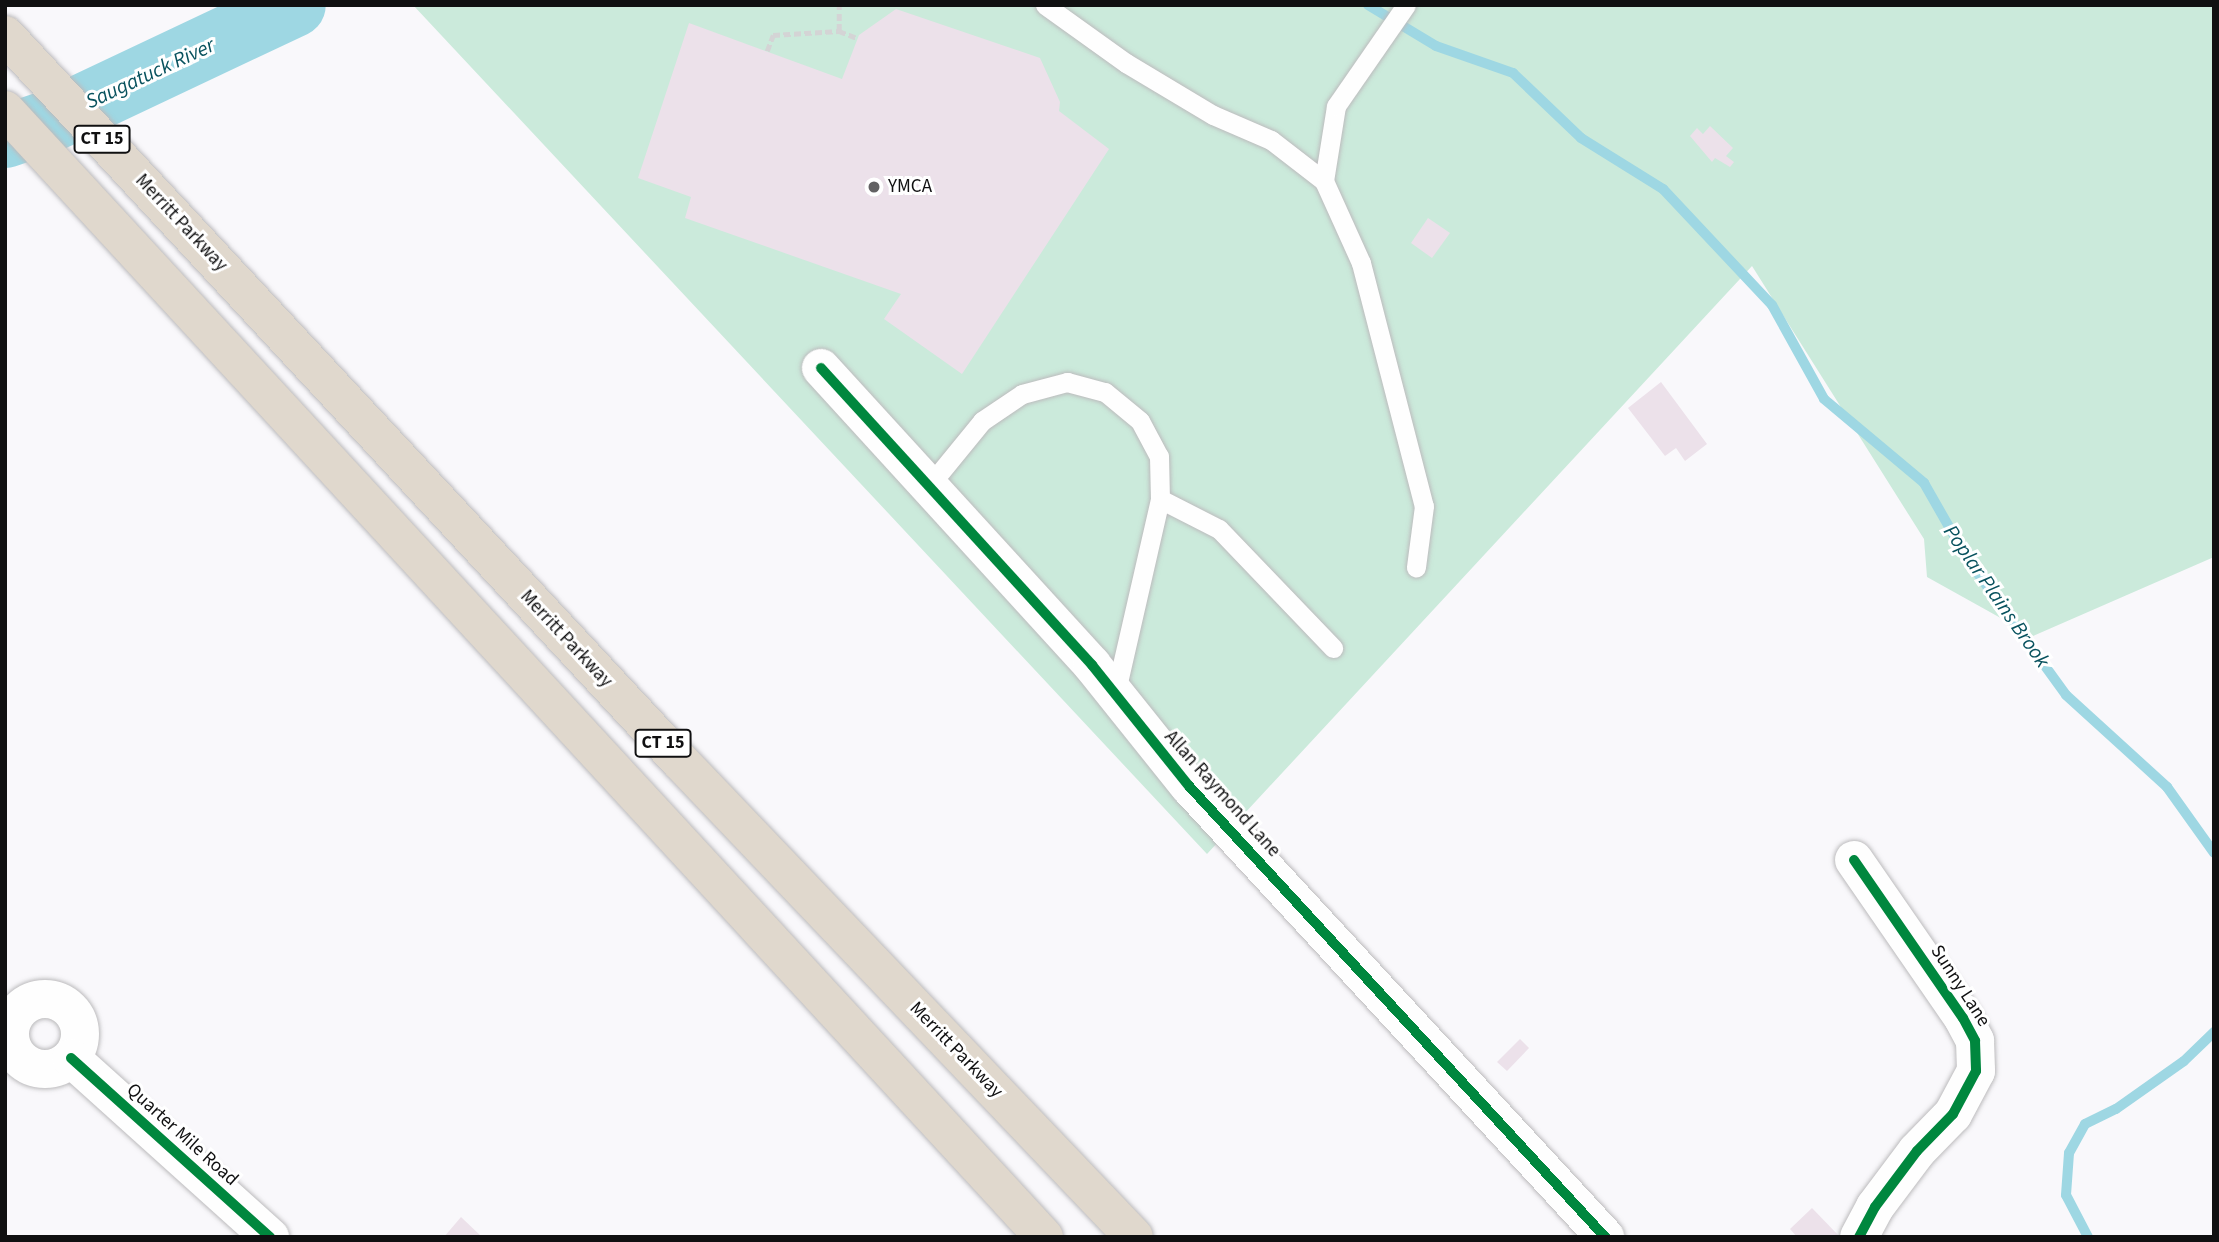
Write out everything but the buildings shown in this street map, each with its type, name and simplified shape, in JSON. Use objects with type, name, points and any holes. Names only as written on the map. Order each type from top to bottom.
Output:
[{"type":"highway","name":"Merritt Parkway","points":[[5,35],[679,760],[1134,1237]]},
{"type":"highway","name":"CT 15","points":[[5,110],[1044,1237]]},
{"type":"street","name":"Allan Raymond Lane","points":[[821,368],[1092,666],[1115,698],[1189,786],[1605,1237]]},
{"type":"street","name":"Sunny Lane","points":[[1854,860],[1963,1018],[1975,1041],[1976,1070],[1953,1114],[1917,1151],[1875,1207],[1859,1237]]},
{"type":"street","name":"Quarter Mile Road","points":[[71,1058],[271,1237]]},
{"type":"lane","points":[[1045,5],[1126,63],[1213,115],[1271,140],[1324,181],[1361,263],[1424,506],[1416,568]]},
{"type":"lane","points":[[1324,181],[1336,106],[1406,6]]},
{"type":"lane","points":[[929,486],[982,421],[1022,394],[1067,382],[1105,392],[1140,421],[1159,456],[1160,499],[1115,698]]},
{"type":"lane","points":[[1160,499],[1185,508],[1219,528],[1333,648]]},
{"type":"path","points":[[839,5],[839,31]]},
{"type":"path","points":[[767,51],[773,35],[839,31],[857,38]]},
{"type":"green space","points":[[413,5],[2214,5],[2214,557],[2033,636],[1927,577],[1924,539],[1752,266],[1207,854]]},
{"type":"waterway","name":"Saugatuck River","points":[[5,136],[46,122],[294,5]]},
{"type":"waterway","name":"Poplar Plains Brook","points":[[1368,5],[1436,46],[1513,73],[1581,138],[1663,189],[1772,305],[1824,399],[1924,483],[1968,560],[2066,695],[2167,787],[2214,853]]},
{"type":"waterway","name":"Poplar Plains Brook","points":[[2088,1237],[2066,1195],[2069,1153],[2085,1124],[2116,1109],[2184,1061],[2214,1032]]},
{"type":"cycle path","points":[[821,368],[1092,665],[1189,786],[1605,1237]]},
{"type":"cycle path","points":[[1854,860],[1963,1018],[1975,1041],[1976,1071],[1953,1114],[1917,1151],[1875,1207],[1859,1237]]},
{"type":"cycle path","points":[[71,1058],[270,1237]]},
{"type":"place","name":"YMCA","points":[[874,187]]}]
